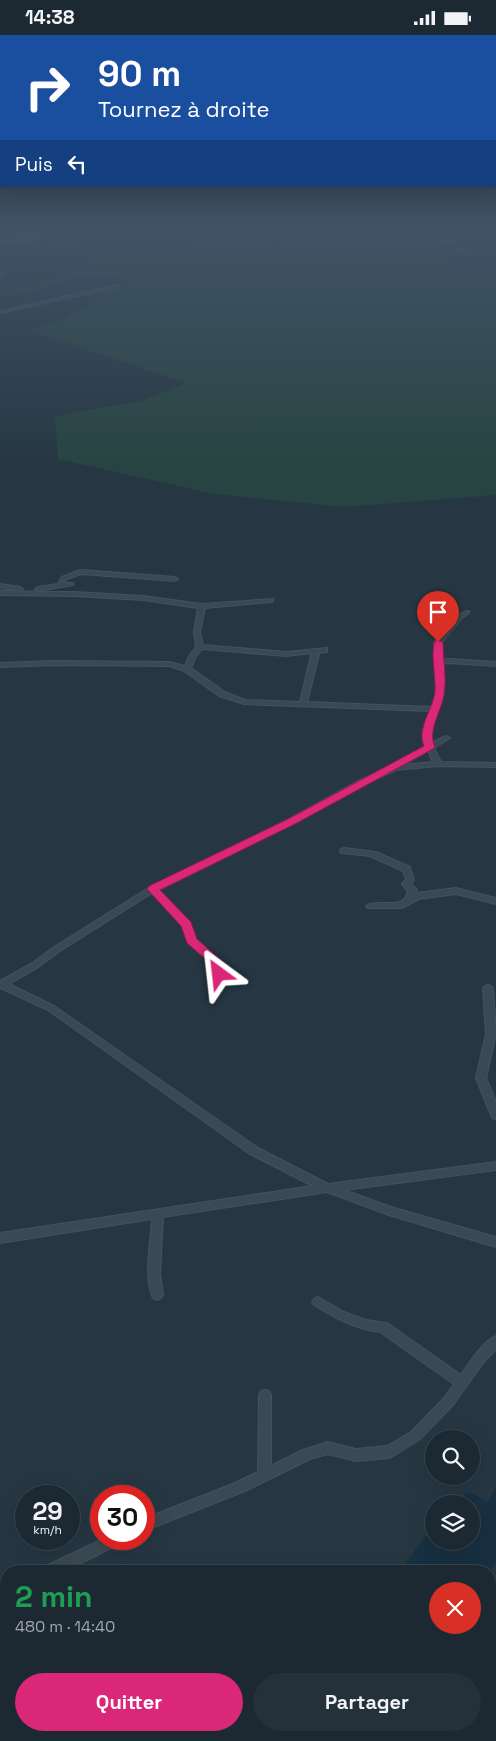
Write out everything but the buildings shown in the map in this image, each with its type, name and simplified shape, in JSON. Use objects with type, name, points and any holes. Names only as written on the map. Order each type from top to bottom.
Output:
[{"type":"street","points":[[61,586],[64,578],[80,572],[175,579]]},
{"type":"street","points":[[0,586],[38,589],[71,584]]},
{"type":"street","points":[[0,593],[74,594],[143,598],[202,606],[270,600]]},
{"type":"street","points":[[187,669],[200,647],[197,632],[202,606]]},
{"type":"street","points":[[438,764],[427,742],[430,720],[440,694],[438,642],[459,618],[468,612]]},
{"type":"street","points":[[200,647],[286,654],[324,650]]},
{"type":"street","points":[[304,705],[315,655]]},
{"type":"street","points":[[438,663],[449,661],[496,664]]},
{"type":"street","points":[[0,665],[53,663],[169,664],[187,669],[222,694],[244,702],[435,709]]},
{"type":"street","points":[[0,984],[34,966],[57,949],[153,889],[292,821],[363,782],[394,768],[446,738]]},
{"type":"street","points":[[394,768],[438,764],[496,765]]},
{"type":"street","points":[[344,851],[372,853],[394,865],[407,869],[410,880],[406,884],[413,890],[409,900]]},
{"type":"street","points":[[153,889],[187,925],[191,940],[218,964],[219,974]]},
{"type":"street","points":[[370,906],[402,905],[417,896],[456,891],[496,901]]},
{"type":"street","points":[[0,984],[51,1008],[254,1151],[327,1188],[389,1211],[496,1242]]},
{"type":"street","points":[[488,988],[491,1035],[481,1078],[496,1115]]},
{"type":"street","points":[[0,1238],[327,1188],[496,1165]]},
{"type":"street","points":[[157,1295],[154,1274],[158,1215]]},
{"type":"street","points":[[318,1302],[340,1315],[366,1325],[383,1327],[462,1382]]},
{"type":"street","points":[[155,1521],[240,1487],[307,1453],[328,1448],[356,1455],[389,1452],[415,1435],[449,1401],[479,1359],[496,1341]]},
{"type":"street","points":[[264,1475],[266,1395]]},
{"type":"street","points":[[63,1565],[94,1550]]},
{"type":"green space","points":[[82,309],[496,309],[496,495],[344,507],[214,494],[58,459],[55,416],[141,401],[186,383],[27,330],[60,321]]},
{"type":"water","points":[[496,1487],[495,1565],[404,1565],[425,1537],[425,1550],[480,1550],[480,1498],[487,1503]]},
{"type":"water","points":[[465,1493],[476,1495],[465,1495]]},
{"type":"route","points":[[219,974],[218,964],[191,940],[187,925],[153,889],[292,821],[430,747],[427,742],[430,720],[440,694],[438,642]]}]
